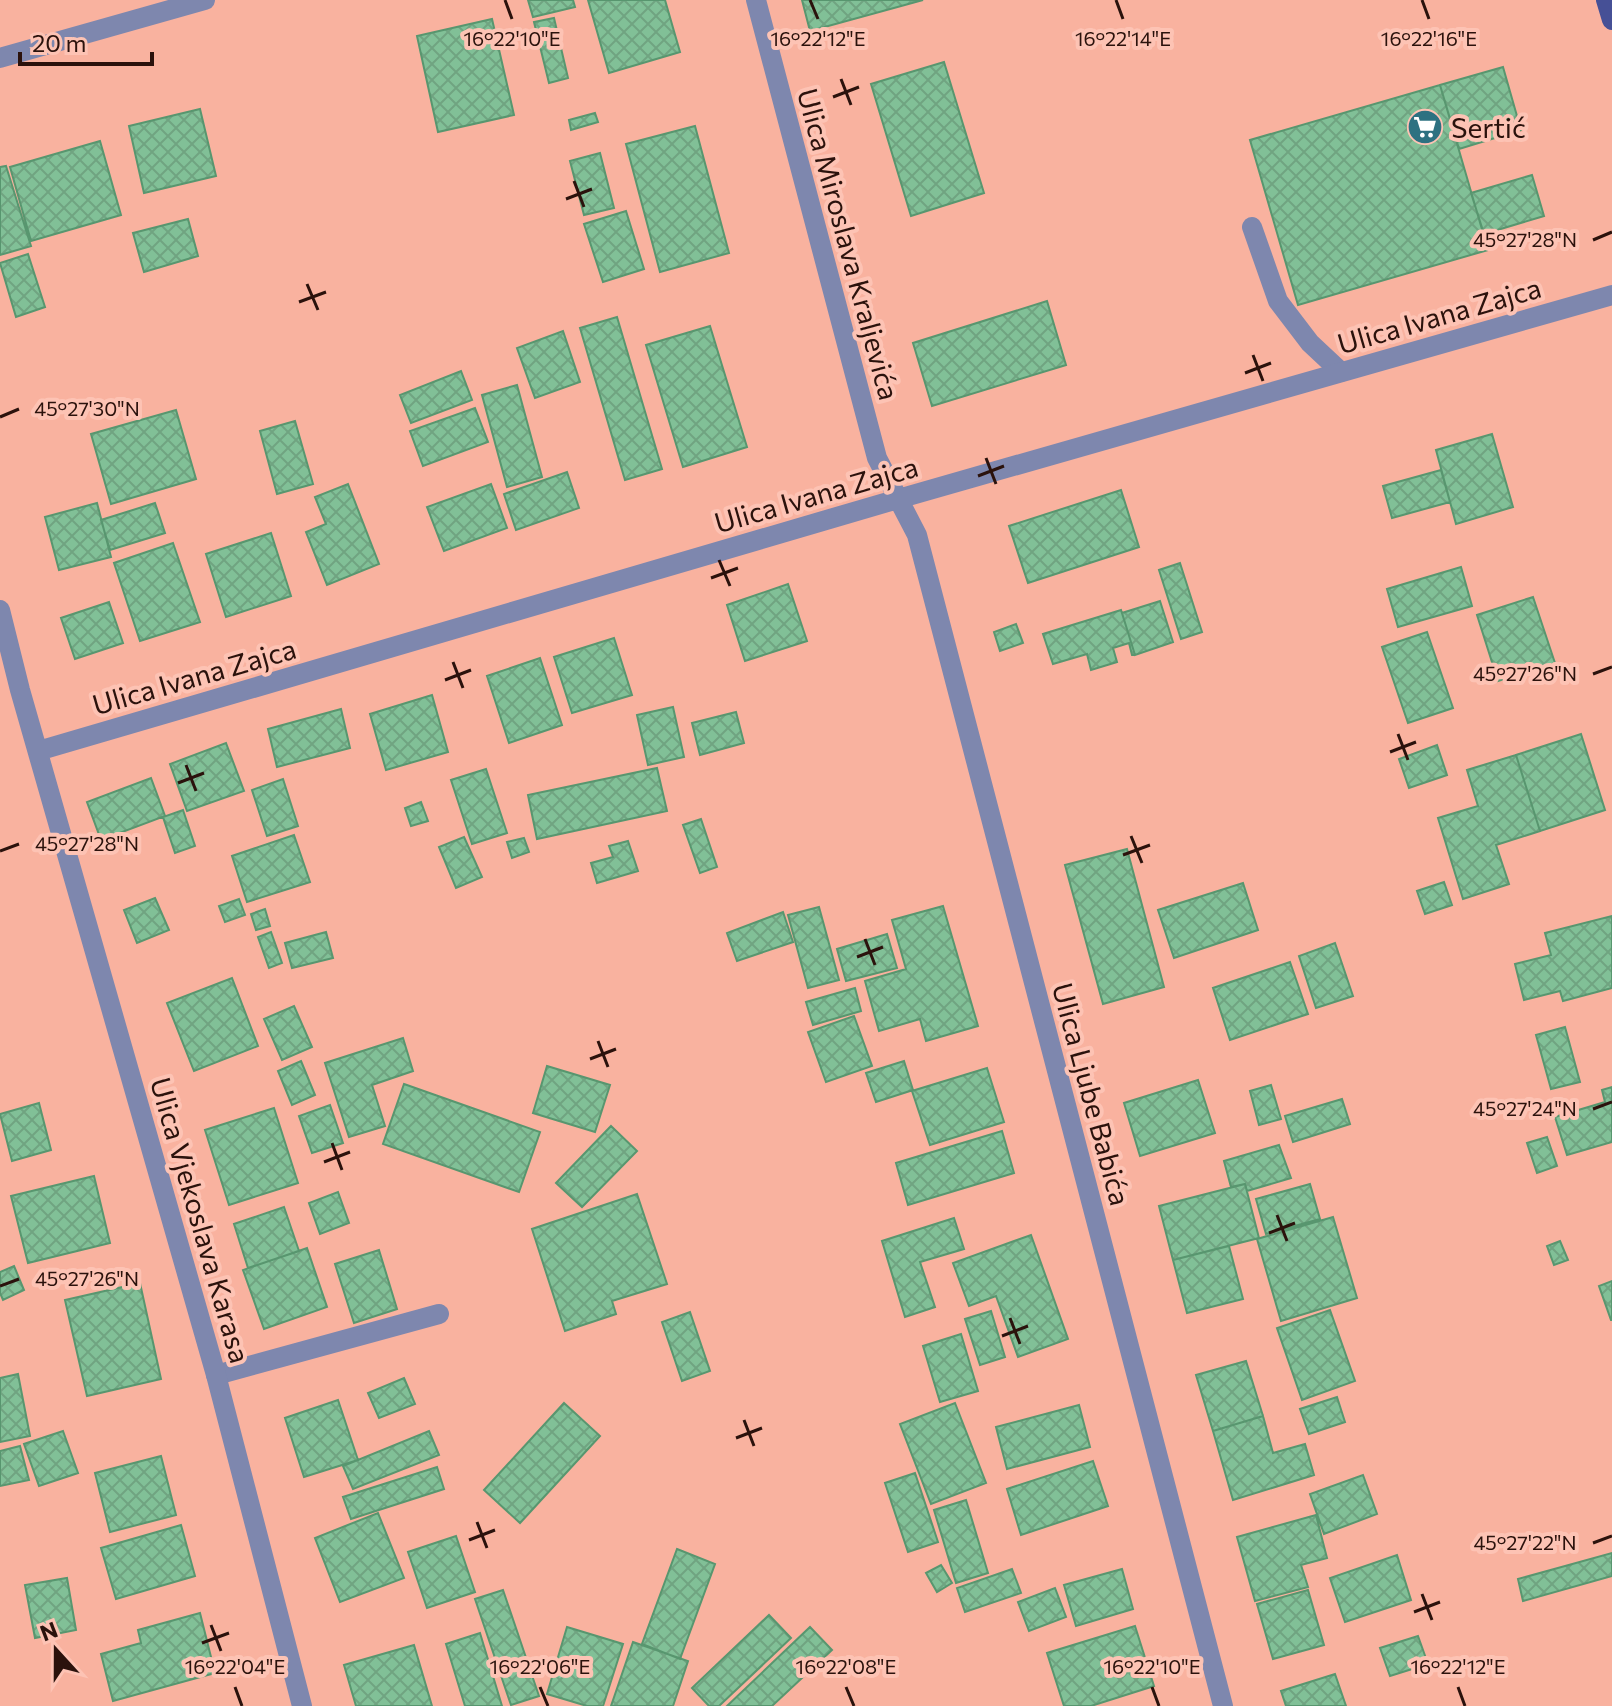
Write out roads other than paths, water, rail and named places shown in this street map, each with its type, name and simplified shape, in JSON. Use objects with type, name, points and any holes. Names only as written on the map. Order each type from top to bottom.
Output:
[{"type":"main road","points":[[1606,0],[1612,20]]},
{"type":"street","points":[[0,58],[205,0]]},
{"type":"street","name":"Ulica Miroslava Kraljevića","points":[[756,0],[877,458],[898,499]]},
{"type":"street","points":[[1252,227],[1278,301],[1310,343],[1341,372]]},
{"type":"street","name":"Ulica Ivana Zajca","points":[[38,751],[898,499],[1612,295]]},
{"type":"street","name":"Ulica Ljube Babića","points":[[898,499],[917,535],[1223,1706]]},
{"type":"street","name":"Ulica Vjekoslava Karasa","points":[[0,610],[216,1375],[302,1706]]},
{"type":"street","points":[[216,1375],[439,1314]]},
{"type":"place","name":"Sertić","points":[[1425,127]]}]
